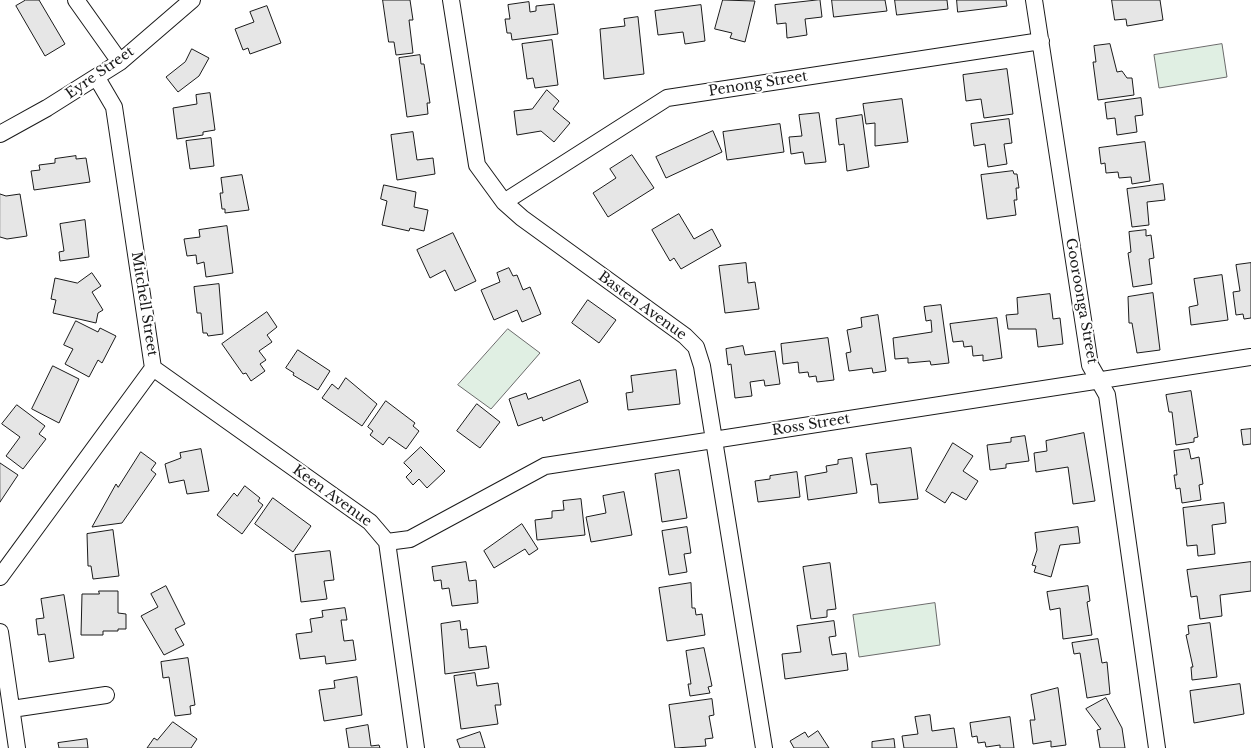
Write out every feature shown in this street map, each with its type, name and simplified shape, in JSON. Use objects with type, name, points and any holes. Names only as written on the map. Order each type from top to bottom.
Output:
[{"type":"street","points":[[76,0],[120,62]]},
{"type":"street","name":"Eyre Street","points":[[0,134],[120,62],[192,0]]},
{"type":"street","name":"Basten Avenue","points":[[451,0],[477,165],[504,202],[522,218],[685,336],[696,347],[702,366],[716,440],[764,748]]},
{"type":"street","name":"Gooroonga Street","points":[[1034,0],[1090,365],[1107,395],[1157,748]]},
{"type":"street","name":"Penong Street","points":[[504,202],[667,98],[1040,41]]},
{"type":"street","name":"Mitchell Street","points":[[0,577],[153,368],[114,107],[96,78]]},
{"type":"street","name":"Ross Street","points":[[387,542],[410,539],[544,466],[1251,357]]},
{"type":"street","name":"Keen Avenue","points":[[153,368],[370,522],[387,542]]},
{"type":"street","points":[[387,542],[416,748]]},
{"type":"street","points":[[0,632],[17,748]]},
{"type":"street","points":[[12,709],[106,695]]},
{"type":"green space","points":[[1222,44],[1227,77],[1159,88],[1154,55]]},
{"type":"green space","points":[[508,329],[540,353],[491,409],[458,385]]},
{"type":"green space","points":[[935,603],[940,645],[859,657],[853,615]]},
{"type":"building","points":[[26,0],[39,0],[65,44],[45,56],[16,6]]},
{"type":"building","points":[[383,0],[410,0],[413,20],[409,20],[413,53],[396,55],[394,42],[389,42]]},
{"type":"building","points":[[723,0],[755,1],[745,42],[730,38],[732,33],[715,29]]},
{"type":"building","points":[[820,0],[822,17],[805,19],[807,35],[787,38],[786,23],[777,24],[775,5]]},
{"type":"building","points":[[832,0],[885,0],[887,11],[834,17]]},
{"type":"building","points":[[895,0],[947,0],[948,9],[897,15]]},
{"type":"building","points":[[957,0],[1006,0],[1007,6],[958,12]]},
{"type":"building","points":[[1112,0],[1160,0],[1163,20],[1127,26],[1126,19],[1115,20]]},
{"type":"building","points":[[529,2],[530,12],[536,11],[536,6],[554,4],[558,34],[512,40],[511,33],[507,33],[505,19],[510,19],[508,5]]},
{"type":"building","points":[[701,5],[705,41],[685,44],[683,32],[658,35],[655,11]]},
{"type":"building","points":[[267,6],[281,43],[250,54],[248,48],[243,50],[235,29],[254,22],[250,12]]},
{"type":"building","points":[[638,17],[644,74],[604,79],[600,29],[625,26],[624,19]]},
{"type":"building","points":[[552,40],[558,85],[535,88],[533,78],[527,79],[522,44]]},
{"type":"building","points":[[1110,44],[1117,72],[1122,71],[1127,78],[1132,78],[1134,95],[1098,100],[1093,62],[1096,62],[1094,46]]},
{"type":"building","points":[[192,49],[209,58],[199,76],[178,92],[166,77],[185,62]]},
{"type":"building","points":[[420,55],[421,64],[424,64],[430,103],[427,103],[428,114],[407,117],[399,58]]},
{"type":"building","points":[[1007,69],[1013,114],[984,118],[981,99],[966,101],[963,75]]},
{"type":"building","points":[[547,90],[559,101],[553,109],[570,123],[554,142],[541,131],[517,135],[514,111],[532,109]]},
{"type":"building","points":[[210,93],[215,130],[203,132],[203,135],[177,139],[173,108],[197,104],[196,95]]},
{"type":"building","points":[[1141,98],[1143,115],[1135,116],[1137,132],[1117,135],[1115,118],[1107,119],[1105,103]]},
{"type":"building","points":[[902,99],[908,142],[875,146],[875,123],[866,124],[863,104]]},
{"type":"building","points":[[819,113],[826,162],[805,164],[803,152],[791,154],[789,137],[802,136],[799,115]]},
{"type":"building","points":[[862,115],[869,167],[847,171],[844,144],[839,145],[836,119]]},
{"type":"building","points":[[1009,119],[1012,143],[1004,144],[1007,164],[988,167],[985,144],[974,146],[971,124]]},
{"type":"building","points":[[780,124],[784,152],[727,160],[723,132]]},
{"type":"building","points":[[713,131],[722,152],[666,178],[656,157]]},
{"type":"building","points":[[413,132],[417,160],[433,158],[435,174],[397,180],[391,135]]},
{"type":"building","points":[[211,138],[214,166],[190,169],[186,141]]},
{"type":"building","points":[[1145,142],[1150,181],[1132,184],[1131,177],[1119,178],[1118,172],[1106,173],[1105,163],[1101,164],[1099,148]]},
{"type":"building","points":[[632,155],[654,188],[608,217],[593,193],[616,178],[610,169]]},
{"type":"building","points":[[76,156],[76,159],[86,158],[90,182],[34,190],[31,171],[40,170],[39,165],[55,163],[55,159]]},
{"type":"building","points":[[1013,171],[1014,174],[1017,174],[1019,188],[1016,188],[1017,200],[1014,200],[1016,215],[987,219],[981,175]]},
{"type":"building","points":[[242,175],[249,210],[225,213],[225,209],[222,209],[220,193],[223,193],[221,178]]},
{"type":"building","points":[[1163,184],[1165,200],[1147,202],[1149,225],[1132,227],[1127,189]]},
{"type":"building","points":[[384,185],[416,192],[414,207],[428,210],[424,231],[410,228],[409,231],[382,225],[387,201],[381,199]]},
{"type":"building","points":[[0,194],[6,196],[20,194],[27,236],[7,239],[0,237]]},
{"type":"building","points":[[679,214],[694,239],[712,229],[721,246],[681,269],[674,258],[670,261],[652,230]]},
{"type":"building","points":[[85,220],[89,257],[60,261],[59,252],[64,251],[60,224]]},
{"type":"building","points":[[227,226],[233,273],[206,277],[204,262],[197,264],[196,255],[187,256],[184,239],[200,237],[199,230]]},
{"type":"building","points":[[1146,230],[1146,236],[1151,235],[1154,258],[1149,259],[1152,284],[1133,287],[1128,253],[1131,252],[1129,232]]},
{"type":"building","points":[[453,233],[476,281],[455,291],[445,270],[430,278],[417,250]]},
{"type":"building","points":[[746,263],[748,283],[755,282],[759,309],[725,313],[719,266]]},
{"type":"building","points":[[1251,263],[1251,318],[1244,319],[1243,314],[1236,315],[1233,292],[1240,291],[1236,265]]},
{"type":"building","points":[[509,268],[513,276],[517,275],[523,290],[530,287],[541,314],[522,322],[517,310],[494,320],[481,290],[500,282],[497,273]]},
{"type":"building","points":[[92,273],[101,286],[92,292],[103,310],[98,313],[96,323],[53,313],[56,300],[51,299],[55,278],[77,283]]},
{"type":"building","points":[[1222,275],[1228,320],[1191,325],[1189,307],[1198,305],[1194,279]]},
{"type":"building","points":[[219,284],[223,334],[208,336],[207,333],[203,333],[201,313],[197,313],[194,287]]},
{"type":"building","points":[[1153,293],[1160,350],[1137,353],[1132,323],[1129,323],[1128,297]]},
{"type":"building","points":[[1050,294],[1053,319],[1060,318],[1063,344],[1038,347],[1036,329],[1008,329],[1006,315],[1018,314],[1017,298]]},
{"type":"building","points":[[588,300],[616,320],[599,343],[572,323]]},
{"type":"building","points":[[941,305],[949,363],[931,365],[930,361],[908,363],[908,358],[895,359],[893,338],[932,332],[931,320],[926,321],[924,307]]},
{"type":"building","points":[[267,312],[277,327],[267,335],[272,342],[259,351],[266,360],[260,364],[265,371],[251,381],[246,373],[243,374],[222,344]]},
{"type":"building","points":[[878,315],[886,371],[873,373],[872,368],[849,371],[846,353],[851,352],[847,330],[862,327],[861,318]]},
{"type":"building","points":[[997,318],[1002,358],[983,361],[983,355],[973,356],[972,346],[964,347],[963,341],[953,342],[950,324]]},
{"type":"building","points":[[76,321],[98,332],[100,328],[116,336],[102,363],[98,360],[89,377],[65,364],[73,349],[64,345]]},
{"type":"building","points":[[828,338],[834,380],[817,382],[816,376],[809,377],[808,372],[799,373],[798,362],[783,364],[781,344]]},
{"type":"building","points":[[743,346],[745,355],[775,351],[780,384],[765,386],[764,380],[750,382],[752,396],[735,398],[731,364],[728,365],[726,349]]},
{"type":"building","points":[[298,350],[330,371],[318,390],[293,375],[294,373],[286,368]]},
{"type":"building","points":[[53,366],[79,379],[59,423],[32,409]]},
{"type":"building","points":[[676,370],[680,404],[628,410],[626,393],[633,392],[631,376]]},
{"type":"building","points":[[346,378],[377,404],[362,426],[322,398],[332,384],[338,389]]},
{"type":"building","points":[[580,380],[588,402],[543,421],[542,417],[518,426],[509,399],[526,393],[528,399]]},
{"type":"building","points":[[1191,391],[1198,437],[1194,438],[1194,442],[1176,445],[1172,412],[1169,412],[1166,395]]},
{"type":"building","points":[[386,401],[415,423],[413,426],[419,431],[406,449],[389,437],[383,445],[370,435],[373,431],[368,427]]},
{"type":"building","points":[[477,404],[500,422],[480,448],[457,431]]},
{"type":"building","points":[[17,405],[45,426],[39,434],[46,439],[23,469],[6,456],[20,437],[2,424]]},
{"type":"building","points":[[1251,429],[1251,444],[1243,445],[1241,430]]},
{"type":"building","points":[[1084,433],[1095,501],[1073,504],[1068,467],[1036,472],[1034,453],[1047,451],[1046,441]]},
{"type":"building","points":[[1025,436],[1029,461],[1006,464],[1006,468],[990,470],[987,445],[1011,442],[1011,438]]},
{"type":"building","points":[[953,443],[973,456],[963,471],[978,481],[966,500],[952,492],[945,503],[926,491]]},
{"type":"building","points":[[421,447],[445,471],[427,488],[419,479],[413,485],[406,477],[412,471],[404,463]]},
{"type":"building","points":[[911,448],[918,499],[879,503],[877,484],[871,485],[866,454]]},
{"type":"building","points":[[201,449],[209,491],[187,494],[184,480],[169,483],[165,464],[181,458],[180,453]]},
{"type":"building","points":[[1189,449],[1191,459],[1199,457],[1203,484],[1199,485],[1201,500],[1182,503],[1180,488],[1176,489],[1174,475],[1177,475],[1174,451]]},
{"type":"building","points":[[141,452],[156,463],[151,470],[156,474],[122,523],[92,527],[116,484],[118,487]]},
{"type":"building","points":[[852,458],[857,493],[808,500],[805,476],[827,472],[826,466],[838,464],[838,460]]},
{"type":"building","points":[[0,463],[18,475],[0,502]]},
{"type":"building","points":[[679,470],[687,518],[662,522],[655,474]]},
{"type":"building","points":[[797,472],[800,497],[758,502],[755,481],[770,479],[770,476]]},
{"type":"building","points":[[245,486],[260,498],[258,501],[263,505],[242,534],[217,515],[234,493],[237,496]]},
{"type":"building","points":[[624,492],[632,535],[591,542],[586,517],[606,513],[603,496]]},
{"type":"building","points":[[273,498],[311,526],[293,552],[255,524]]},
{"type":"building","points":[[581,499],[585,535],[537,540],[535,520],[552,518],[552,511],[564,510],[563,501]]},
{"type":"building","points":[[1224,503],[1226,523],[1212,525],[1215,554],[1198,556],[1197,545],[1187,546],[1183,508]]},
{"type":"building","points":[[522,524],[538,549],[529,555],[525,549],[494,568],[484,551]]},
{"type":"building","points":[[687,527],[691,553],[684,554],[687,572],[669,575],[662,531]]},
{"type":"building","points":[[1078,527],[1080,543],[1060,545],[1051,577],[1034,572],[1036,566],[1032,565],[1037,550],[1035,533]]},
{"type":"building","points":[[113,530],[119,576],[93,579],[91,566],[88,566],[87,534]]},
{"type":"building","points":[[330,551],[334,580],[324,581],[327,599],[301,602],[295,555]]},
{"type":"building","points":[[466,562],[469,581],[476,580],[478,603],[452,606],[449,588],[442,589],[441,580],[434,581],[432,567]]},
{"type":"building","points":[[1251,562],[1251,591],[1220,595],[1222,616],[1200,619],[1197,596],[1191,597],[1187,570]]},
{"type":"building","points":[[830,563],[836,609],[827,610],[827,617],[811,619],[803,567]]},
{"type":"building","points":[[691,583],[692,608],[695,608],[696,615],[702,614],[705,635],[667,641],[659,588]]},
{"type":"building","points":[[166,586],[185,624],[175,629],[184,645],[164,655],[141,616],[158,607],[151,594]]},
{"type":"building","points":[[1088,586],[1090,601],[1087,602],[1092,635],[1063,639],[1060,608],[1050,610],[1047,592]]},
{"type":"building","points":[[99,591],[118,591],[118,613],[126,614],[126,629],[103,631],[103,635],[81,635],[82,594],[99,594]]},
{"type":"building","points":[[64,595],[74,658],[49,662],[45,634],[38,635],[36,619],[44,618],[41,599]]},
{"type":"building","points":[[345,608],[347,620],[341,620],[344,641],[353,640],[356,660],[326,664],[325,656],[300,659],[296,634],[312,632],[310,619],[323,617],[322,611]]},
{"type":"building","points":[[460,621],[461,630],[467,629],[469,648],[486,646],[489,668],[445,674],[441,624]]},
{"type":"building","points":[[834,621],[836,636],[829,637],[832,655],[846,653],[848,670],[785,679],[782,654],[801,652],[797,626]]},
{"type":"building","points":[[1210,623],[1217,677],[1192,680],[1191,667],[1193,667],[1186,635],[1189,634],[1188,626]]},
{"type":"building","points":[[1098,639],[1102,663],[1107,662],[1110,694],[1087,698],[1080,653],[1074,654],[1072,643]]},
{"type":"building","points":[[704,648],[712,686],[708,687],[710,693],[690,696],[688,684],[691,684],[686,651]]},
{"type":"building","points":[[188,658],[195,705],[190,706],[191,714],[175,716],[169,677],[163,678],[161,662]]},
{"type":"building","points":[[475,673],[477,686],[498,683],[501,705],[495,705],[498,724],[461,729],[454,676]]},
{"type":"building","points":[[357,677],[362,715],[324,721],[319,690],[335,688],[334,681]]},
{"type":"building","points":[[1240,684],[1244,714],[1194,723],[1190,691]]},
{"type":"building","points":[[1058,688],[1066,745],[1051,747],[1051,741],[1033,744],[1030,720],[1035,720],[1031,695]]},
{"type":"building","points":[[1106,698],[1122,728],[1125,748],[1100,748],[1097,730],[1101,729],[1086,709]]},
{"type":"building","points":[[712,699],[714,715],[709,716],[713,738],[705,739],[706,746],[675,748],[669,705]]},
{"type":"building","points":[[930,715],[932,731],[954,728],[957,748],[904,748],[902,736],[918,734],[915,717]]},
{"type":"building","points":[[1010,717],[1014,748],[1000,748],[1000,745],[986,747],[985,742],[978,743],[977,736],[972,737],[970,723]]},
{"type":"building","points":[[173,722],[197,739],[191,748],[147,748],[154,738],[157,740]]},
{"type":"building","points":[[368,725],[371,746],[379,745],[380,748],[349,748],[346,729]]},
{"type":"building","points":[[818,731],[829,748],[794,748],[790,741],[805,732],[808,737]]},
{"type":"building","points":[[480,732],[485,748],[460,748],[457,740]]},
{"type":"building","points":[[87,739],[88,748],[59,748],[58,743]]},
{"type":"building","points":[[894,739],[895,748],[872,748],[872,742]]}]
